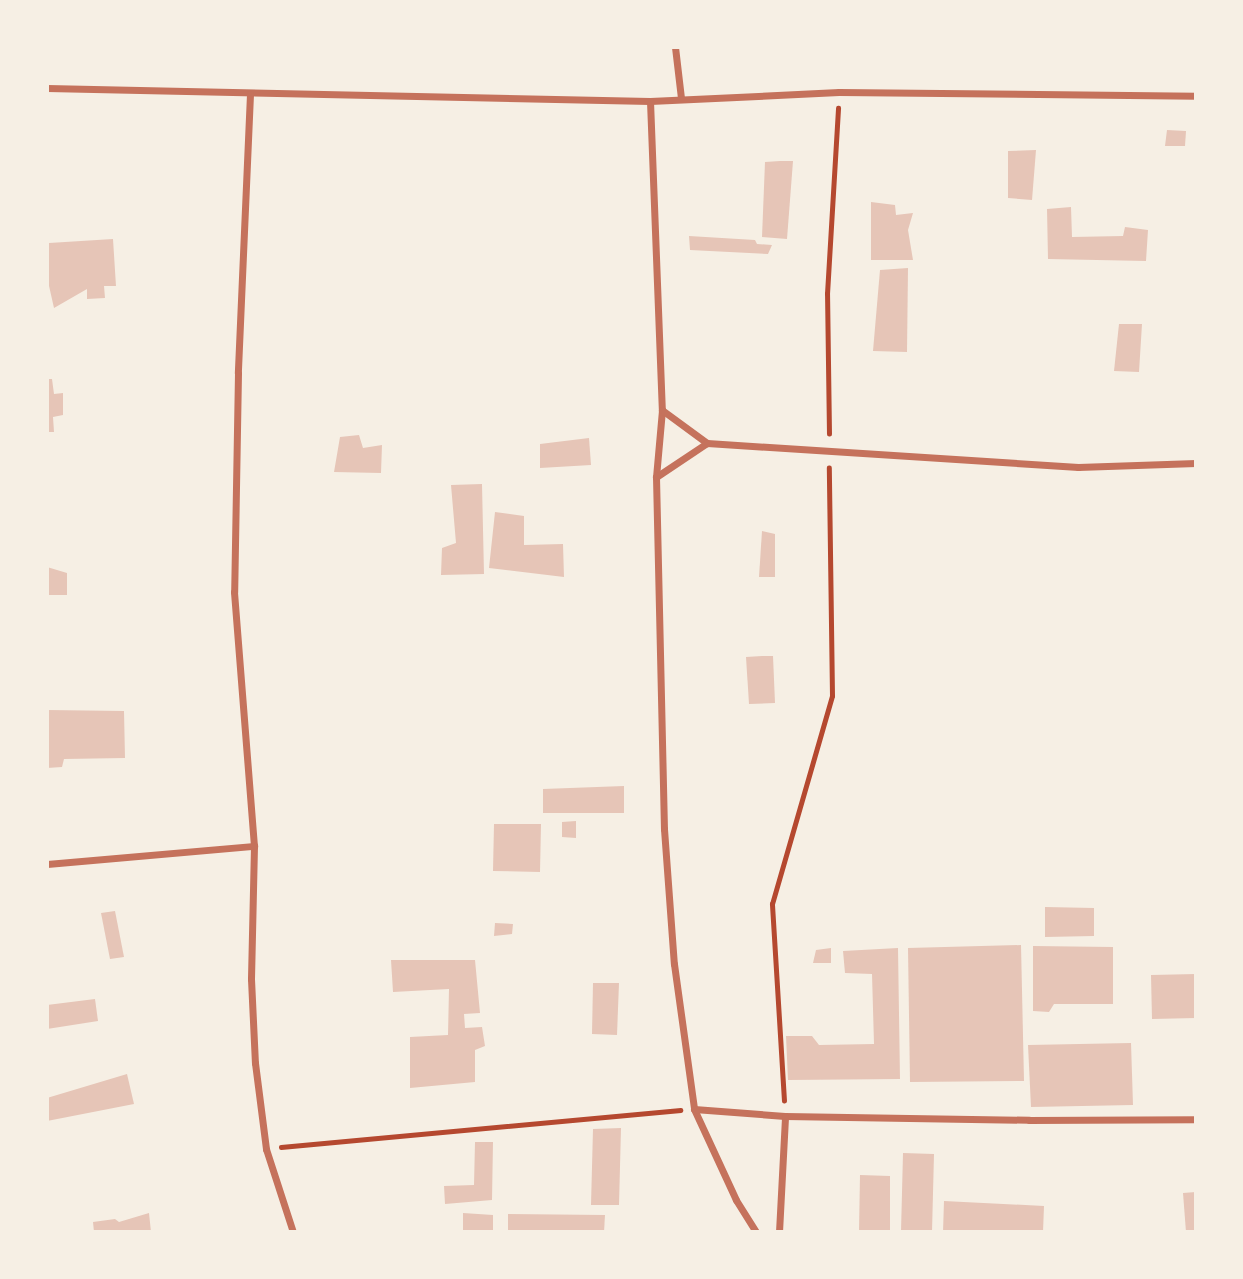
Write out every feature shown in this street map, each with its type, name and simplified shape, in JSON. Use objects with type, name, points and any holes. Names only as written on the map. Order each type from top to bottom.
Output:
[{"type":"street","points":[[676,47],[681,98]]},
{"type":"street","points":[[47,88],[650,101],[839,92],[1196,96]]},
{"type":"street","points":[[250,94],[237,373],[234,592],[254,846],[254,1039],[266,1149],[293,1232]]},
{"type":"street","points":[[650,101],[662,410],[656,477],[667,894],[694,1109],[736,1199],[756,1232]]},
{"type":"street","points":[[662,410],[707,443],[829,453],[1078,467],[1196,463]]},
{"type":"street","points":[[656,477],[707,443]]},
{"type":"street","points":[[47,864],[254,846]]},
{"type":"street","points":[[694,1109],[785,1116],[1029,1120],[1196,1119]]},
{"type":"street","points":[[779,1232],[785,1116]]},
{"type":"path","points":[[785,1116],[772,904],[832,696],[827,294],[839,92]]},
{"type":"path","points":[[266,1149],[694,1109]]},
{"type":"building","points":[[1167,130],[1186,131],[1185,146],[1165,146]]},
{"type":"building","points":[[1036,150],[1032,200],[1008,198],[1008,151]]},
{"type":"building","points":[[793,161],[787,239],[762,237],[765,162]]},
{"type":"building","points":[[871,202],[895,205],[896,215],[913,213],[908,230],[913,260],[871,260]]},
{"type":"building","points":[[1071,207],[1072,237],[1123,236],[1125,227],[1148,230],[1146,261],[1048,259],[1047,209]]},
{"type":"building","points":[[689,236],[755,240],[757,244],[772,245],[768,254],[690,250]]},
{"type":"building","points":[[113,239],[116,286],[104,286],[105,298],[87,299],[87,289],[54,308],[47,277],[49,243]]},
{"type":"building","points":[[908,268],[907,352],[873,351],[880,270]]},
{"type":"building","points":[[1119,324],[1142,324],[1139,372],[1114,371]]},
{"type":"building","points":[[47,379],[52,379],[54,394],[63,393],[63,415],[53,417],[54,432],[47,432]]},
{"type":"building","points":[[359,435],[363,448],[382,445],[381,473],[334,472],[340,437]]},
{"type":"building","points":[[589,438],[591,465],[540,468],[540,444]]},
{"type":"building","points":[[482,484],[484,574],[441,575],[442,548],[456,543],[451,485]]},
{"type":"building","points":[[495,512],[524,516],[524,545],[563,544],[564,577],[489,568]]},
{"type":"building","points":[[762,531],[775,534],[775,577],[759,577]]},
{"type":"building","points":[[47,567],[67,573],[67,595],[47,595]]},
{"type":"building","points":[[773,656],[775,703],[749,704],[746,657]]},
{"type":"building","points":[[47,710],[124,711],[125,758],[64,759],[62,767],[47,768]]},
{"type":"building","points":[[624,786],[624,813],[543,813],[543,789]]},
{"type":"building","points":[[576,821],[576,838],[562,837],[562,822]]},
{"type":"building","points":[[494,824],[541,824],[540,872],[493,871]]},
{"type":"building","points":[[1045,907],[1094,908],[1094,936],[1045,937]]},
{"type":"building","points":[[115,911],[124,957],[110,959],[101,913]]},
{"type":"building","points":[[495,923],[513,924],[512,934],[494,936]]},
{"type":"building","points":[[1021,945],[1024,1081],[910,1082],[908,948]]},
{"type":"building","points":[[1033,946],[1113,947],[1113,1004],[1054,1004],[1049,1012],[1033,1011]]},
{"type":"building","points":[[831,948],[831,963],[813,963],[816,950]]},
{"type":"building","points":[[898,948],[900,1079],[788,1080],[786,1036],[812,1036],[819,1045],[874,1044],[872,974],[845,973],[843,951]]},
{"type":"building","points":[[391,960],[475,960],[480,1013],[464,1014],[465,1028],[482,1027],[485,1046],[475,1050],[475,1082],[410,1088],[410,1037],[448,1035],[449,989],[393,992]]},
{"type":"building","points":[[1196,974],[1196,1018],[1152,1019],[1151,975]]},
{"type":"building","points":[[593,983],[619,983],[617,1035],[592,1034]]},
{"type":"building","points":[[95,999],[98,1021],[47,1029],[47,1005]]},
{"type":"building","points":[[1131,1043],[1133,1105],[1031,1107],[1028,1045]]},
{"type":"building","points":[[127,1074],[134,1104],[47,1121],[47,1098]]},
{"type":"building","points":[[621,1128],[619,1205],[591,1205],[593,1129]]},
{"type":"building","points":[[475,1142],[493,1142],[492,1200],[445,1204],[444,1186],[474,1185]]},
{"type":"building","points":[[903,1153],[934,1154],[932,1232],[901,1232]]},
{"type":"building","points":[[860,1175],[890,1176],[890,1232],[859,1232]]},
{"type":"building","points":[[1196,1192],[1196,1232],[1186,1232],[1183,1193]]},
{"type":"building","points":[[944,1201],[1044,1206],[1043,1232],[943,1232]]},
{"type":"building","points":[[149,1213],[151,1232],[94,1232],[93,1222],[115,1219],[119,1222]]},
{"type":"building","points":[[463,1213],[493,1215],[493,1232],[463,1232]]},
{"type":"building","points":[[508,1214],[605,1215],[604,1232],[508,1232]]}]
